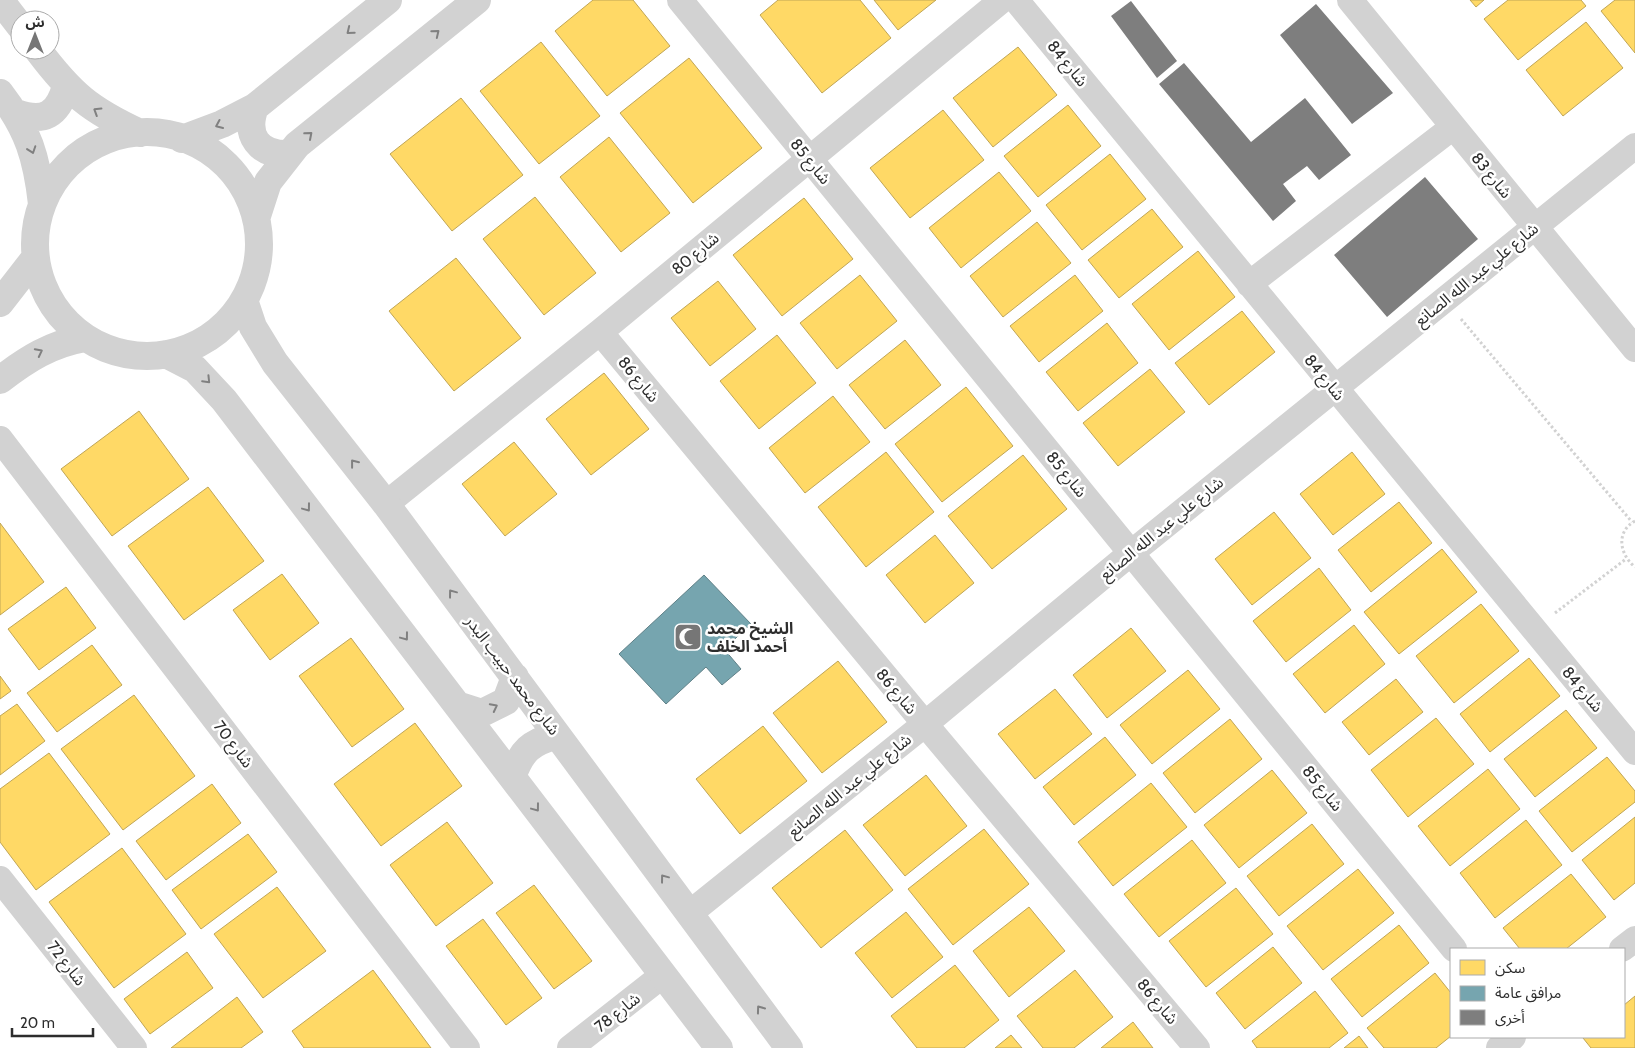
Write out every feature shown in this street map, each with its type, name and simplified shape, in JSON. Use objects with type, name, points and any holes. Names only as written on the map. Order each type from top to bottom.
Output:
[{"type":"street","points":[[0,0],[10,13]]},
{"type":"street","points":[[182,139],[222,124],[255,108],[388,0]]},
{"type":"street","points":[[256,218],[268,182],[289,154],[311,132],[477,0]]},
{"type":"street","name":"شارع 85","points":[[680,0],[1453,948]]},
{"type":"street","name":"شارع 80","points":[[386,504],[600,332],[1002,0]]},
{"type":"street","name":"شارع 84","points":[[1016,0],[1635,752]]},
{"type":"street","name":"شارع 83","points":[[1350,0],[1534,228],[1635,349]]},
{"type":"street","points":[[46,60],[66,86],[98,112],[140,133]]},
{"type":"street","points":[[8,103],[32,119],[49,115],[61,103],[66,86]]},
{"type":"street","points":[[8,103],[24,128],[35,158],[42,204]]},
{"type":"street","points":[[255,108],[251,119],[251,131],[256,142],[265,150],[276,154],[289,154]]},
{"type":"street","points":[[1249,284],[1453,127]]},
{"type":"street","points":[[140,133],[161,134],[182,139],[200,146],[230,169],[250,200],[256,218],[258,252],[256,269],[244,300],[219,330],[203,341],[166,354],[145,356],[124,354],[104,348],[85,338],[70,326],[52,303],[39,277],[34,240],[42,204],[52,185],[65,168],[81,154],[113,138],[140,133]]},
{"type":"street","name":"شارع علي عبد الله الصانع","points":[[690,914],[925,724],[1334,388],[1635,146]]},
{"type":"street","points":[[0,303],[35,258]]},
{"type":"street","name":"شارع محمد حبيب البدر","points":[[244,300],[253,327],[267,352],[386,504],[789,1048]]},
{"type":"street","name":"شارع 86","points":[[600,332],[1197,1048]]},
{"type":"street","points":[[0,380],[42,350],[67,341],[85,338]]},
{"type":"street","points":[[166,354],[195,369],[213,386],[718,1048]]},
{"type":"street","name":"شارع 70","points":[[0,439],[467,1048]]},
{"type":"street","points":[[457,705],[482,713],[506,701],[515,677]]},
{"type":"street","points":[[512,777],[520,756],[536,741],[557,735]]},
{"type":"street","name":"شارع 72","points":[[0,879],[134,1048]]},
{"type":"street","points":[[1623,948],[1635,939]]},
{"type":"street","name":"شارع 78","points":[[570,1048],[663,975]]},
{"type":"street","points":[[1499,1048],[1512,1038]]},
{"type":"path","points":[[1445,299],[1633,522],[1622,540],[1622,550],[1626,559],[1635,567]]},
{"type":"path","points":[[1534,630],[1626,559]]},
{"type":"building: سكن","points":[[593,0],[633,0],[670,46],[607,96],[555,31]]},
{"type":"building: سكن","points":[[778,0],[860,0],[891,38],[822,93],[760,15]]},
{"type":"building: سكن","points":[[874,0],[936,0],[898,30]]},
{"type":"building: سكن","points":[[1470,0],[1484,0],[1476,7]]},
{"type":"building: سكن","points":[[1508,0],[1581,0],[1586,6],[1518,60],[1484,19]]},
{"type":"building: سكن","points":[[1615,0],[1635,0],[1635,53],[1601,11]]},
{"type":"building: سكن","points":[[1586,22],[1623,68],[1563,116],[1526,70]]},
{"type":"building: سكن","points":[[541,42],[600,116],[539,164],[480,91]]},
{"type":"building: سكن","points":[[1018,47],[1057,95],[993,147],[953,98]]},
{"type":"building: سكن","points":[[689,58],[762,148],[693,203],[620,113]]},
{"type":"building: سكن","points":[[461,98],[523,175],[452,231],[390,154]]},
{"type":"building: سكن","points":[[1068,105],[1101,146],[1038,197],[1004,156]]},
{"type":"building: سكن","points":[[943,110],[984,160],[910,218],[870,168]]},
{"type":"building: سكن","points":[[609,137],[670,213],[621,252],[560,177]]},
{"type":"building: سكن","points":[[1110,154],[1146,199],[1082,250],[1046,205]]},
{"type":"building: سكن","points":[[999,172],[1031,211],[961,268],[929,228]]},
{"type":"building: سكن","points":[[535,197],[596,273],[544,315],[483,239]]},
{"type":"building: سكن","points":[[804,198],[853,259],[782,316],[733,255]]},
{"type":"building: سكن","points":[[1152,209],[1183,247],[1119,298],[1088,260]]},
{"type":"building: سكن","points":[[1037,222],[1071,263],[1003,317],[970,276]]},
{"type":"building: سكن","points":[[1198,251],[1235,297],[1169,350],[1132,304]]},
{"type":"building: سكن","points":[[456,258],[521,338],[454,391],[389,311]]},
{"type":"building: سكن","points":[[860,275],[897,321],[837,369],[800,323]]},
{"type":"building: سكن","points":[[1075,275],[1103,311],[1039,362],[1010,326]]},
{"type":"building: سكن","points":[[718,281],[756,329],[710,366],[671,318]]},
{"type":"building: سكن","points":[[1242,311],[1275,352],[1209,405],[1175,363]]},
{"type":"building: سكن","points":[[1107,323],[1138,363],[1078,411],[1046,372]]},
{"type":"building: سكن","points":[[777,335],[816,383],[759,429],[720,381]]},
{"type":"building: سكن","points":[[905,340],[941,385],[885,429],[849,385]]},
{"type":"building: سكن","points":[[1150,369],[1185,412],[1118,466],[1083,423]]},
{"type":"building: سكن","points":[[604,373],[649,429],[591,475],[546,419]]},
{"type":"building: سكن","points":[[966,387],[1013,446],[942,502],[895,444]]},
{"type":"building: سكن","points":[[833,396],[870,442],[805,493],[769,448]]},
{"type":"building: سكن","points":[[139,411],[189,479],[112,536],[61,469]]},
{"type":"building: سكن","points":[[514,442],[557,494],[505,536],[462,484]]},
{"type":"building: سكن","points":[[886,452],[934,512],[866,567],[818,507]]},
{"type":"building: سكن","points":[[1352,452],[1385,494],[1333,535],[1300,494]]},
{"type":"building: سكن","points":[[1023,455],[1067,509],[992,569],[948,516]]},
{"type":"building: سكن","points":[[208,487],[264,561],[184,620],[128,546]]},
{"type":"building: سكن","points":[[1399,502],[1432,543],[1371,592],[1338,550]]},
{"type":"building: سكن","points":[[1274,512],[1311,558],[1252,605],[1215,559]]},
{"type":"building: سكن","points":[[0,523],[44,582],[0,615]]},
{"type":"building: سكن","points":[[935,535],[974,583],[925,623],[886,575]]},
{"type":"building: سكن","points":[[1442,549],[1477,592],[1399,654],[1364,612]]},
{"type":"building: سكن","points":[[1319,568],[1351,610],[1286,662],[1253,621]]},
{"type":"building: سكن","points":[[282,574],[319,623],[270,660],[233,610]]},
{"type":"building: سكن","points":[[66,587],[96,628],[39,670],[8,629]]},
{"type":"building: سكن","points":[[1481,604],[1519,651],[1454,703],[1416,656]]},
{"type":"building: سكن","points":[[1354,625],[1385,664],[1325,713],[1293,674]]},
{"type":"building: سكن","points":[[1131,628],[1166,671],[1107,718],[1073,675]]},
{"type":"building: سكن","points":[[351,638],[404,709],[352,747],[299,676]]},
{"type":"building: سكن","points":[[92,645],[122,685],[57,732],[27,693]]},
{"type":"building: سكن","points":[[1529,658],[1560,696],[1490,752],[1460,714]]},
{"type":"building: سكن","points":[[838,661],[887,722],[822,773],[773,713]]},
{"type":"building: سكن","points":[[1188,670],[1220,709],[1152,764],[1120,725]]},
{"type":"building: سكن","points":[[0,676],[11,691],[0,699]]},
{"type":"building: سكن","points":[[1396,679],[1423,712],[1369,755],[1342,722]]},
{"type":"building: سكن","points":[[1055,689],[1092,734],[1035,779],[998,734]]},
{"type":"building: سكن","points":[[134,695],[195,776],[123,830],[61,749]]},
{"type":"building: سكن","points":[[17,704],[45,741],[0,775],[0,716]]},
{"type":"building: سكن","points":[[1566,710],[1597,748],[1535,797],[1504,759]]},
{"type":"building: سكن","points":[[1436,718],[1474,764],[1408,817],[1371,770]]},
{"type":"building: سكن","points":[[1230,719],[1262,759],[1195,813],[1163,773]]},
{"type":"building: سكن","points":[[415,723],[462,786],[381,846],[334,784]]},
{"type":"building: سكن","points":[[763,726],[807,781],[740,834],[696,779]]},
{"type":"building: سكن","points":[[1105,737],[1136,775],[1074,825],[1043,787]]},
{"type":"building: سكن","points":[[49,753],[110,834],[36,890],[0,842],[0,789]]},
{"type":"building: سكن","points":[[1607,757],[1635,791],[1635,802],[1572,852],[1539,811]]},
{"type":"building: سكن","points":[[1488,769],[1520,809],[1450,866],[1418,826]]},
{"type":"building: سكن","points":[[1272,770],[1307,813],[1239,868],[1204,825]]},
{"type":"building: سكن","points":[[926,775],[967,826],[905,876],[863,825]]},
{"type":"building: سكن","points":[[1151,783],[1187,827],[1113,886],[1078,842]]},
{"type":"building: سكن","points":[[212,784],[241,823],[166,880],[136,841]]},
{"type":"building: سكن","points":[[1635,817],[1635,883],[1614,900],[1582,860]]},
{"type":"building: سكن","points":[[1526,820],[1562,865],[1495,918],[1460,873]]},
{"type":"building: سكن","points":[[447,822],[493,883],[436,926],[390,865]]},
{"type":"building: سكن","points":[[1312,824],[1344,864],[1279,916],[1247,876]]},
{"type":"building: سكن","points":[[984,829],[1029,884],[953,945],[908,889]]},
{"type":"building: سكن","points":[[845,830],[893,890],[821,948],[772,888]]},
{"type":"building: سكن","points":[[248,834],[277,872],[201,929],[172,890]]},
{"type":"building: سكن","points":[[1192,840],[1226,883],[1159,937],[1124,894]]},
{"type":"building: سكن","points":[[122,848],[186,934],[114,988],[49,902]]},
{"type":"building: سكن","points":[[1358,869],[1394,913],[1323,970],[1287,926]]},
{"type":"building: سكن","points":[[1571,874],[1606,917],[1567,948],[1519,948],[1503,928]]},
{"type":"building: سكن","points":[[534,885],[592,961],[554,989],[496,913]]},
{"type":"building: سكن","points":[[277,887],[326,951],[263,998],[214,934]]},
{"type":"building: سكن","points":[[1236,888],[1273,934],[1206,987],[1169,941]]},
{"type":"building: سكن","points":[[1029,907],[1065,951],[1009,997],[973,951]]},
{"type":"building: سكن","points":[[906,912],[943,957],[892,998],[855,953]]},
{"type":"building: سكن","points":[[483,919],[542,998],[506,1025],[446,946]]},
{"type":"building: سكن","points":[[1399,925],[1429,963],[1362,1017],[1331,979]]},
{"type":"building: سكن","points":[[1273,947],[1302,983],[1245,1029],[1216,993]]},
{"type":"building: سكن","points":[[187,952],[213,988],[150,1034],[124,999]]},
{"type":"building: سكن","points":[[955,965],[999,1020],[964,1048],[917,1048],[891,1016]]},
{"type":"building: سكن","points":[[373,970],[431,1048],[304,1048],[292,1031]]},
{"type":"building: سكن","points":[[1075,970],[1113,1017],[1074,1048],[1043,1048],[1017,1016]]},
{"type":"building: سكن","points":[[1435,973],[1450,992],[1450,1037],[1436,1048],[1384,1048],[1367,1028]]},
{"type":"building: سكن","points":[[1315,991],[1348,1033],[1329,1048],[1257,1048],[1252,1041]]},
{"type":"building: سكن","points":[[1635,996],[1635,1048],[1591,1048],[1583,1038],[1625,1038],[1625,1004]]},
{"type":"building: سكن","points":[[237,997],[263,1032],[241,1048],[171,1048]]},
{"type":"building: سكن","points":[[1133,1022],[1153,1048],[1101,1048]]},
{"type":"building: سكن","points":[[1011,1035],[1022,1048],[995,1048]]},
{"type":"building: سكن","points":[[1359,1036],[1368,1048],[1344,1048]]},
{"type":"building: مرافق عامة","name":"الشيخ محمد أحمد الخلف","points":[[704,575],[751,624],[724,649],[741,669],[722,685],[706,667],[666,704],[619,654]]},
{"type":"building: أخرى","points":[[1131,1],[1177,61],[1157,78],[1111,16]]},
{"type":"building: أخرى","points":[[1316,4],[1393,93],[1352,124],[1280,35]]},
{"type":"building: أخرى","points":[[1184,63],[1251,142],[1305,98],[1351,155],[1319,180],[1307,166],[1283,184],[1296,201],[1273,221],[1159,84]]},
{"type":"building: أخرى","points":[[1425,177],[1478,239],[1387,317],[1334,255]]},
{"type":"place","name":"الشيخ محمد أحمد الخلف","points":[[688,637]]}]
